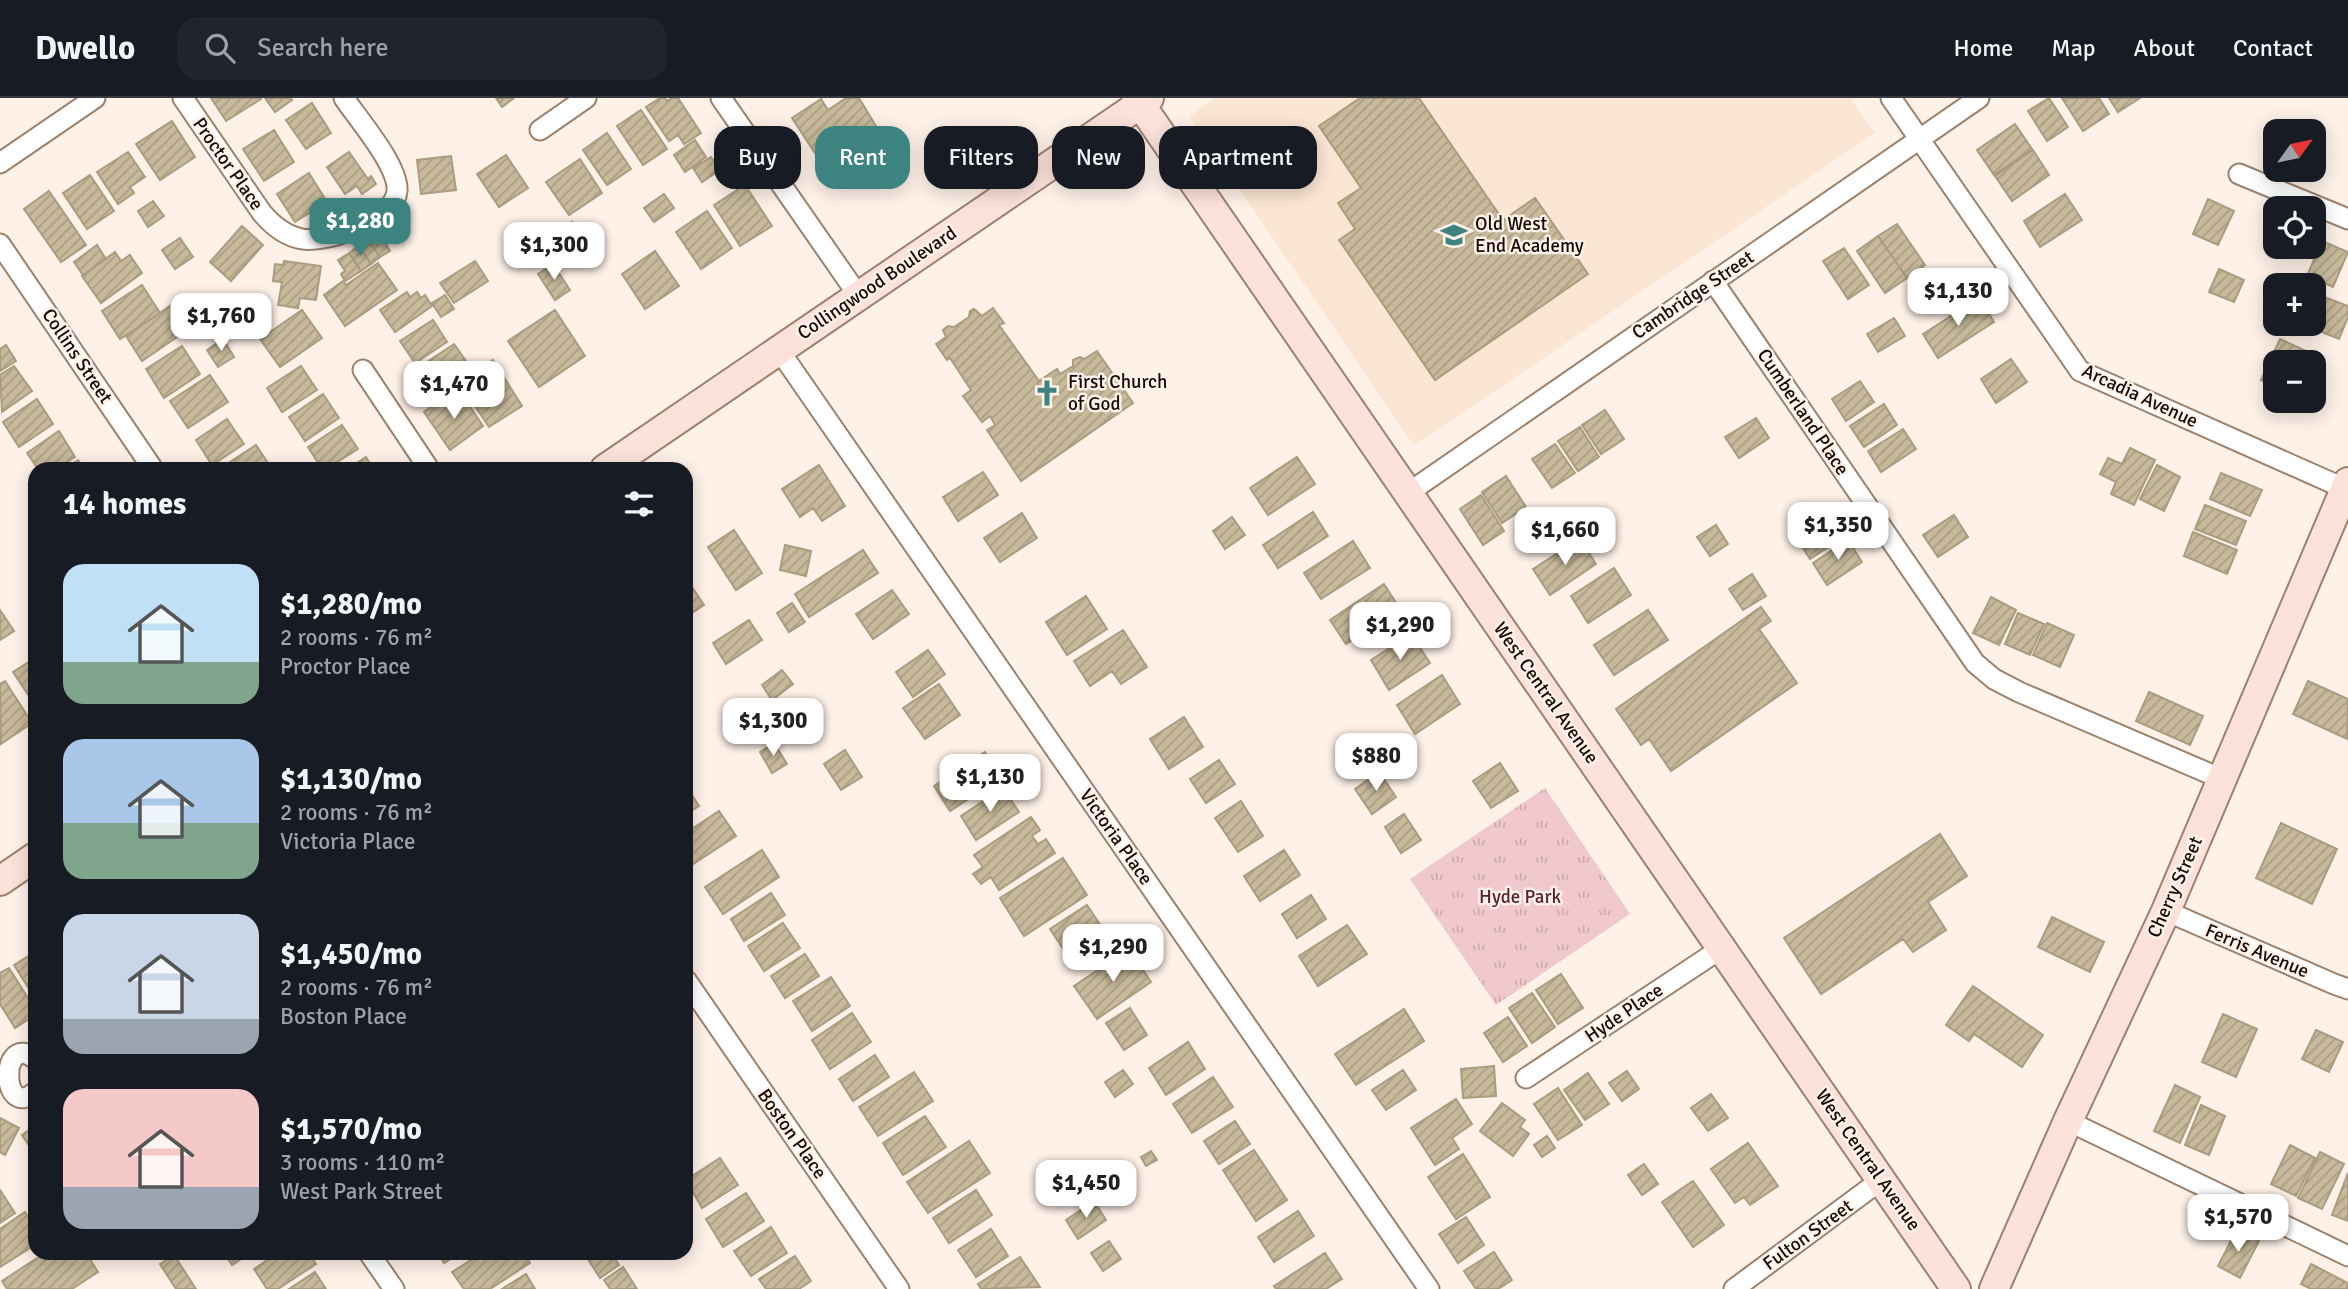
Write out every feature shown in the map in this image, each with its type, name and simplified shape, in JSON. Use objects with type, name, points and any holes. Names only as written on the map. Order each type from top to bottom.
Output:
[{"type":"main road","name":"Collingwood Boulevard","points":[[615,462],[1142,100]]},
{"type":"main road","name":"West Central Avenue","points":[[1142,100],[1408,493],[1956,1289]]},
{"type":"main road","name":"Cherry Street","points":[[1994,1289],[2068,1121],[2166,911],[2347,487]]},
{"type":"main road","points":[[0,881],[28,862]]},
{"type":"street","points":[[0,163],[95,98]]},
{"type":"street","name":"Proctor Place","points":[[183,98],[262,214],[287,235],[320,240],[359,227],[385,211],[395,201],[397,189],[391,168],[344,98]]},
{"type":"street","points":[[540,130],[586,98]]},
{"type":"street","points":[[722,98],[858,296]]},
{"type":"street","name":"Arcadia Avenue","points":[[1891,98],[2080,371],[2347,487]]},
{"type":"street","name":"Cambridge Street","points":[[1408,493],[1979,98]]},
{"type":"street","points":[[2239,174],[2348,219]]},
{"type":"street","name":"Collins Street","points":[[0,244],[148,462]]},
{"type":"street","name":"Cumberland Place","points":[[1713,281],[1975,663],[1994,679],[2019,692],[2222,779]]},
{"type":"street","name":"Victoria Place","points":[[779,350],[1429,1289]]},
{"type":"street","points":[[363,370],[424,462]]},
{"type":"street","name":"Ferris Avenue","points":[[2166,911],[2348,989]]},
{"type":"street","name":"Hyde Place","points":[[1526,1078],[1722,948]]},
{"type":"street","name":"Boston Place","points":[[693,990],[899,1289]]},
{"type":"street","points":[[28,1056],[5,1051],[1,1070],[2,1084],[6,1090],[17,1096],[28,1096]]},
{"type":"street","points":[[2068,1121],[2348,1256]]},
{"type":"street","name":"Fulton Street","points":[[1734,1289],[1881,1180]]},
{"type":"street","points":[[374,1260],[394,1289]]},
{"type":"shaded area","points":[[1216,98],[1850,98],[1875,133],[1414,446],[1240,189],[1317,189],[1317,126],[1197,126],[1190,116]]},
{"type":"green space","name":"Hyde Park","points":[[1545,788],[1630,914],[1496,1005],[1410,879]]},
{"type":"building","points":[[211,98],[261,98],[261,99],[226,121]]},
{"type":"building","points":[[265,98],[291,98],[292,100],[275,112]]},
{"type":"building","points":[[496,98],[514,98],[502,107]]},
{"type":"building","points":[[660,98],[667,101],[678,98],[701,133],[684,144],[678,135],[669,141],[646,107]]},
{"type":"building","points":[[846,98],[859,98],[876,126],[815,126],[815,153],[801,132],[801,126],[797,126],[792,118],[821,99],[828,110]]},
{"type":"building","name":"Old West End Academy","points":[[1360,98],[1419,98],[1503,220],[1535,198],[1588,274],[1435,380],[1339,240],[1355,229],[1338,203],[1361,188],[1319,126]]},
{"type":"building","points":[[2049,98],[2068,127],[2047,141],[2028,111]]},
{"type":"building","points":[[2062,98],[2099,98],[2109,114],[2083,131]]},
{"type":"building","points":[[2109,98],[2140,98],[2118,112]]},
{"type":"building","points":[[312,103],[331,133],[306,149],[286,120]]},
{"type":"building","points":[[641,110],[667,149],[643,165],[617,126]]},
{"type":"building","points":[[172,121],[195,157],[160,180],[136,144]]},
{"type":"building","points":[[2015,124],[2032,149],[1994,175],[1977,150]]},
{"type":"building","points":[[274,130],[294,162],[264,181],[243,149]]},
{"type":"building","points":[[607,133],[631,169],[607,185],[583,150]]},
{"type":"building","points":[[695,140],[706,157],[685,172],[674,155]]},
{"type":"building","points":[[2033,150],[2049,175],[2012,201],[1995,176]]},
{"type":"building","points":[[128,152],[145,177],[130,187],[134,193],[118,204],[97,172]]},
{"type":"building","points":[[349,152],[368,179],[371,176],[376,184],[362,194],[357,186],[345,194],[327,167]]},
{"type":"building","points":[[506,155],[528,188],[499,207],[477,174]]},
{"type":"building","points":[[451,156],[456,190],[421,194],[417,160]]},
{"type":"building","points":[[711,157],[714,161],[714,174],[702,182],[693,168]]},
{"type":"building","points":[[580,159],[602,193],[569,215],[546,182]]},
{"type":"building","points":[[309,173],[327,202],[295,222],[277,194]]},
{"type":"building","points":[[90,175],[114,211],[87,229],[63,193]]},
{"type":"building","points":[[739,189],[748,189],[772,226],[740,246],[714,205]]},
{"type":"building","points":[[49,191],[86,245],[61,262],[24,209]]},
{"type":"building","points":[[664,194],[674,208],[654,222],[644,208]]},
{"type":"building","points":[[2065,194],[2082,220],[2040,247],[2024,221]]},
{"type":"building","points":[[2208,199],[2234,211],[2218,245],[2193,234]]},
{"type":"building","points":[[153,201],[164,216],[148,227],[138,211]]},
{"type":"building","points":[[707,211],[732,248],[701,269],[676,232]]},
{"type":"building","points":[[572,222],[584,239],[564,254],[552,237]]},
{"type":"building","points":[[1897,224],[1925,265],[1907,278],[1878,236]]},
{"type":"building","points":[[242,226],[263,245],[231,281],[210,262]]},
{"type":"building","points":[[379,233],[390,251],[380,257],[368,240]]},
{"type":"building","points":[[1878,236],[1907,278],[1885,293],[1857,251]]},
{"type":"building","points":[[180,238],[193,257],[175,269],[162,250]]},
{"type":"building","points":[[368,240],[380,257],[371,264],[359,246]]},
{"type":"building","points":[[2326,243],[2348,252],[2333,287],[2326,284],[2326,273],[2308,273],[2314,259],[2326,259]]},
{"type":"building","points":[[97,245],[106,259],[83,275],[74,262]]},
{"type":"building","points":[[359,246],[371,264],[361,271],[349,253]]},
{"type":"building","points":[[1844,248],[1869,285],[1848,299],[1823,261]]},
{"type":"building","points":[[655,251],[679,286],[645,309],[622,274]]},
{"type":"building","points":[[115,252],[121,261],[130,255],[142,273],[101,303],[82,276]]},
{"type":"building","points":[[349,253],[361,271],[345,281],[341,274],[345,271],[338,260]]},
{"type":"building","points":[[284,261],[321,266],[316,300],[300,298],[298,308],[278,305],[282,282],[273,281],[275,264],[283,265]]},
{"type":"building","points":[[475,261],[488,281],[454,303],[440,283]]},
{"type":"building","points":[[378,263],[397,290],[345,326],[324,295],[343,281],[346,285]]},
{"type":"building","points":[[553,264],[570,290],[555,300],[538,274]]},
{"type":"building","points":[[2219,269],[2244,280],[2234,302],[2209,292]]},
{"type":"building","points":[[142,285],[160,313],[120,339],[102,311]]},
{"type":"building","points":[[407,292],[410,297],[417,292],[421,298],[425,295],[432,306],[395,332],[380,310]]},
{"type":"building","points":[[445,295],[454,309],[441,317],[432,303]]},
{"type":"building","points":[[1979,298],[1994,322],[1938,358],[1923,334]]},
{"type":"building","points":[[2326,298],[2348,306],[2348,317],[2339,339],[2326,334]]},
{"type":"building","points":[[173,304],[190,328],[142,361],[126,336]]},
{"type":"building","name":"First Church of God","points":[[993,308],[1004,323],[999,325],[1039,381],[1057,369],[1060,374],[1073,366],[1073,360],[1080,357],[1084,359],[1097,351],[1133,403],[1021,481],[987,430],[995,425],[990,416],[982,422],[963,396],[971,390],[950,358],[947,360],[936,344],[946,337],[943,330],[948,326],[954,327],[969,317],[970,311],[974,309],[982,316]]},
{"type":"building","points":[[302,310],[322,338],[280,367],[260,339]]},
{"type":"building","points":[[555,310],[585,356],[539,387],[508,341]]},
{"type":"building","points":[[204,312],[211,323],[197,332],[190,321]]},
{"type":"building","points":[[1894,318],[1905,336],[1878,352],[1867,334]]},
{"type":"building","points":[[433,320],[447,342],[415,363],[400,341]]},
{"type":"building","points":[[223,339],[234,357],[218,367],[207,350]]},
{"type":"building","points":[[2280,339],[2304,350],[2275,350]]},
{"type":"building","points":[[454,344],[471,368],[437,391],[421,366]]},
{"type":"building","points":[[6,345],[16,361],[0,371],[0,349]]},
{"type":"building","points":[[182,346],[200,374],[164,398],[146,369]]},
{"type":"building","points":[[2011,359],[2027,382],[1996,403],[1981,379]]},
{"type":"building","points":[[493,360],[522,406],[489,427],[459,382]]},
{"type":"building","points":[[14,366],[32,391],[2,412],[0,375]]},
{"type":"building","points":[[301,366],[317,390],[282,412],[267,388]]},
{"type":"building","points":[[210,375],[228,402],[188,428],[170,401]]},
{"type":"building","points":[[1860,381],[1874,402],[1846,421],[1832,399]]},
{"type":"building","points":[[323,394],[339,418],[305,441],[289,417]]},
{"type":"building","points":[[444,398],[450,407],[464,398],[483,426],[450,450],[424,412]]},
{"type":"building","points":[[37,399],[53,424],[19,447],[3,422]]},
{"type":"building","points":[[1884,404],[1897,425],[1864,447],[1850,426]]},
{"type":"building","points":[[1605,410],[1624,439],[1601,454],[1582,425]]},
{"type":"building","points":[[1756,418],[1769,438],[1739,458],[1725,437]]},
{"type":"building","points":[[227,419],[244,444],[217,462],[210,462],[196,440]]},
{"type":"building","points":[[342,425],[358,449],[337,462],[318,462],[308,447]]},
{"type":"building","points":[[1580,427],[1599,457],[1578,471],[1558,441]]},
{"type":"building","points":[[1903,429],[1916,449],[1881,472],[1868,451]]},
{"type":"building","points":[[59,431],[75,457],[67,462],[33,462],[27,453]]},
{"type":"building","points":[[1555,444],[1575,473],[1552,488],[1532,459]]},
{"type":"building","points":[[256,445],[267,462],[230,462]]},
{"type":"building","points":[[2130,448],[2155,460],[2134,505],[2111,494],[2116,482],[2100,474],[2108,458],[2122,464]]},
{"type":"building","points":[[1297,457],[1315,484],[1268,515],[1250,488]]},
{"type":"building","points":[[819,465],[845,506],[822,521],[813,508],[800,517],[782,489]]},
{"type":"building","points":[[2157,465],[2180,477],[2164,511],[2140,499]]},
{"type":"building","points":[[983,472],[998,495],[958,521],[943,497]]},
{"type":"building","points":[[2221,473],[2262,490],[2250,516],[2210,499]]},
{"type":"building","points":[[1506,476],[1526,507],[1502,523],[1482,492]]},
{"type":"building","points":[[1481,495],[1504,531],[1483,545],[1460,509]]},
{"type":"building","points":[[2205,505],[2246,521],[2236,545],[2195,529]]},
{"type":"building","points":[[1313,512],[1328,536],[1278,568],[1263,545]]},
{"type":"building","points":[[1022,513],[1037,538],[1000,562],[984,538]]},
{"type":"building","points":[[1954,515],[1968,537],[1938,557],[1923,535]]},
{"type":"building","points":[[1829,516],[1843,537],[1810,559],[1796,537]]},
{"type":"building","points":[[1232,517],[1245,535],[1225,549],[1213,531]]},
{"type":"building","points":[[1716,525],[1728,544],[1710,556],[1697,537]]},
{"type":"building","points":[[734,530],[762,573],[736,590],[708,547]]},
{"type":"building","points":[[2193,532],[2237,550],[2227,574],[2184,556]]},
{"type":"building","points":[[1580,539],[1596,564],[1550,595],[1533,569]]},
{"type":"building","points":[[1848,540],[1862,562],[1827,585],[1813,563]]},
{"type":"building","points":[[1353,541],[1370,568],[1321,599],[1304,573]]},
{"type":"building","points":[[785,545],[811,551],[806,576],[780,570]]},
{"type":"building","points":[[863,550],[878,573],[809,617],[795,594]]},
{"type":"building","points":[[1614,568],[1631,595],[1588,623],[1571,596]]},
{"type":"building","points":[[1752,574],[1766,596],[1743,610],[1729,589]]},
{"type":"building","points":[[1384,584],[1400,609],[1346,644],[1330,620]]},
{"type":"building","points":[[693,588],[704,605],[693,612]]},
{"type":"building","points":[[892,590],[909,614],[873,639],[856,614]]},
{"type":"building","points":[[1086,596],[1107,629],[1067,655],[1046,622]]},
{"type":"building","points":[[1991,597],[2016,610],[1999,645],[1973,633]]},
{"type":"building","points":[[792,603],[805,622],[789,632],[777,613]]},
{"type":"building","points":[[1761,607],[1771,621],[1759,629],[1797,683],[1671,771],[1649,739],[1641,745],[1616,709]]},
{"type":"building","points":[[0,610],[14,631],[0,640]]},
{"type":"building","points":[[1648,610],[1668,640],[1614,675],[1594,645]]},
{"type":"building","points":[[2018,613],[2044,624],[2030,655],[2005,644]]},
{"type":"building","points":[[749,620],[762,640],[726,664],[713,643]]},
{"type":"building","points":[[2047,623],[2074,635],[2060,667],[2033,655]]},
{"type":"building","points":[[1123,630],[1147,667],[1121,684],[1112,671],[1090,686],[1074,661]]},
{"type":"building","points":[[1411,634],[1430,663],[1389,690],[1371,660]]},
{"type":"building","points":[[928,650],[945,674],[913,697],[896,672]]},
{"type":"building","points":[[28,662],[28,694],[13,672]]},
{"type":"building","points":[[782,670],[793,684],[772,700],[762,685]]},
{"type":"building","points":[[1442,675],[1460,704],[1415,734],[1397,705]]},
{"type":"building","points":[[5,681],[28,717],[28,726],[1,744],[0,684]]},
{"type":"building","points":[[2308,681],[2348,699],[2347,739],[2293,714]]},
{"type":"building","points":[[939,684],[960,715],[925,739],[903,708]]},
{"type":"building","points":[[2149,692],[2203,716],[2190,745],[2136,721]]},
{"type":"building","points":[[1184,717],[1203,747],[1169,769],[1150,739]]},
{"type":"building","points":[[774,743],[787,764],[772,773],[760,752]]},
{"type":"building","points":[[845,750],[862,777],[841,790],[824,764]]},
{"type":"building","points":[[985,752],[1002,777],[950,811],[934,786]]},
{"type":"building","points":[[1219,760],[1235,784],[1206,803],[1190,779]]},
{"type":"building","points":[[1500,763],[1518,791],[1491,808],[1473,781]]},
{"type":"building","points":[[1379,772],[1396,797],[1372,814],[1355,789]]},
{"type":"building","points":[[1003,788],[1019,812],[976,840],[961,816]]},
{"type":"building","points":[[693,797],[699,806],[693,810]]},
{"type":"building","points":[[1241,801],[1263,836],[1238,852],[1215,818]]},
{"type":"building","points":[[719,811],[736,836],[693,864],[693,828]]},
{"type":"building","points":[[1404,814],[1421,840],[1401,853],[1385,827]]},
{"type":"building","points":[[1031,817],[1040,830],[1032,836],[1038,844],[1046,839],[1055,853],[999,890],[991,877],[981,884],[973,874],[983,867],[974,855]]},
{"type":"building","points":[[2281,823],[2337,849],[2312,904],[2256,878]]},
{"type":"building","points":[[1940,834],[1967,876],[1928,902],[1946,930],[1913,952],[1903,939],[1821,994],[1784,938]]},
{"type":"building","points":[[762,850],[779,877],[723,914],[705,887]]},
{"type":"building","points":[[1284,850],[1300,875],[1260,901],[1244,876]]},
{"type":"building","points":[[1063,858],[1087,895],[1024,936],[1000,898]]},
{"type":"building","points":[[771,893],[785,915],[744,941],[731,919]]},
{"type":"building","points":[[1311,895],[1326,919],[1297,938],[1282,914]]},
{"type":"building","points":[[1087,905],[1107,935],[1070,959],[1050,929]]},
{"type":"building","points":[[2052,917],[2104,942],[2090,972],[2038,947]]},
{"type":"building","points":[[783,923],[800,948],[764,971],[748,946]]},
{"type":"building","points":[[1347,925],[1367,954],[1318,986],[1299,956]]},
{"type":"building","points":[[1129,949],[1151,982],[1097,1019],[1074,986]]},
{"type":"building","points":[[805,954],[819,976],[785,998],[771,976]]},
{"type":"building","points":[[28,956],[28,987],[14,965]]},
{"type":"building","points":[[9,968],[28,998],[28,1020],[15,1028],[0,1004],[0,973]]},
{"type":"building","points":[[1561,974],[1583,1008],[1558,1024],[1536,990]]},
{"type":"building","points":[[831,977],[850,1006],[812,1031],[793,1001]]},
{"type":"building","points":[[1973,986],[2043,1035],[2022,1067],[1974,1034],[1969,1041],[1946,1025]]},
{"type":"building","points":[[1532,993],[1555,1027],[1532,1043],[1509,1008]]},
{"type":"building","points":[[1130,1008],[1147,1035],[1124,1050],[1106,1023]]},
{"type":"building","points":[[1404,1009],[1424,1041],[1356,1085],[1335,1054]]},
{"type":"building","points":[[852,1013],[871,1042],[830,1069],[812,1040]]},
{"type":"building","points":[[2223,1014],[2257,1029],[2236,1077],[2202,1062]]},
{"type":"building","points":[[1508,1017],[1527,1046],[1503,1062],[1484,1033]]},
{"type":"building","points":[[2316,1030],[2343,1042],[2329,1072],[2302,1059]]},
{"type":"building","points":[[1188,1042],[1205,1069],[1166,1095],[1149,1068]]},
{"type":"building","points":[[875,1055],[889,1077],[853,1101],[839,1079]]},
{"type":"building","points":[[1494,1066],[1496,1096],[1463,1098],[1461,1069]]},
{"type":"building","points":[[1123,1070],[1133,1084],[1115,1097],[1105,1082]]},
{"type":"building","points":[[1403,1070],[1416,1090],[1386,1110],[1372,1090]]},
{"type":"building","points":[[1627,1071],[1639,1089],[1622,1101],[1609,1083]]},
{"type":"building","points":[[914,1072],[933,1101],[878,1136],[859,1107]]},
{"type":"building","points":[[1588,1073],[1609,1104],[1585,1120],[1564,1090]]},
{"type":"building","points":[[1213,1077],[1233,1107],[1192,1133],[1173,1104]]},
{"type":"building","points":[[2175,1085],[2200,1097],[2180,1143],[2154,1131]]},
{"type":"building","points":[[1558,1088],[1582,1125],[1558,1140],[1534,1104]]},
{"type":"building","points":[[1711,1094],[1728,1118],[1708,1131],[1691,1108]]},
{"type":"building","points":[[1456,1099],[1472,1124],[1452,1138],[1459,1149],[1435,1165],[1411,1128]]},
{"type":"building","points":[[1502,1103],[1525,1120],[1520,1127],[1529,1134],[1513,1156],[1480,1131]]},
{"type":"building","points":[[2201,1105],[2225,1116],[2209,1155],[2185,1145]]},
{"type":"building","points":[[925,1116],[946,1147],[903,1175],[883,1143]]},
{"type":"building","points":[[0,1118],[19,1128],[5,1155],[0,1152]]},
{"type":"building","points":[[1235,1121],[1250,1144],[1219,1164],[1204,1141]]},
{"type":"building","points":[[28,1131],[28,1144],[22,1135]]},
{"type":"building","points":[[1547,1136],[1555,1148],[1542,1157],[1534,1145]]},
{"type":"building","points":[[969,1141],[990,1173],[928,1213],[907,1182]]},
{"type":"building","points":[[1748,1143],[1778,1186],[1750,1205],[1744,1197],[1735,1203],[1711,1169]]},
{"type":"building","points":[[2290,1145],[2315,1158],[2296,1196],[2271,1184]]},
{"type":"building","points":[[1254,1150],[1287,1200],[1256,1221],[1223,1170]]},
{"type":"building","points":[[1151,1151],[1157,1160],[1146,1166],[1141,1157]]},
{"type":"building","points":[[2320,1152],[2344,1164],[2322,1209],[2298,1198]]},
{"type":"building","points":[[1463,1154],[1490,1197],[1456,1219],[1428,1177]]},
{"type":"building","points":[[720,1158],[738,1185],[702,1208],[693,1192],[693,1175]]},
{"type":"building","points":[[1644,1164],[1658,1184],[1642,1195],[1628,1175]]},
{"type":"building","points":[[2348,1173],[2348,1221],[2332,1215]]},
{"type":"building","points":[[1693,1181],[1724,1225],[1693,1247],[1662,1202]]},
{"type":"building","points":[[0,1190],[15,1213],[0,1223]]},
{"type":"building","points":[[976,1190],[992,1215],[949,1243],[933,1218]]},
{"type":"building","points":[[746,1193],[764,1221],[723,1247],[706,1219]]},
{"type":"building","points":[[1094,1201],[1106,1220],[1078,1239],[1066,1220]]},
{"type":"building","points":[[1298,1211],[1314,1236],[1274,1262],[1258,1237]]},
{"type":"building","points":[[25,1212],[28,1217],[28,1249],[0,1267],[0,1229]]},
{"type":"building","points":[[1466,1217],[1484,1245],[1458,1263],[1439,1234]]},
{"type":"building","points":[[771,1227],[787,1253],[751,1276],[734,1251]]},
{"type":"building","points":[[991,1229],[1008,1256],[976,1277],[958,1250]]},
{"type":"building","points":[[2237,1229],[2259,1241],[2240,1278],[2218,1266]]},
{"type":"building","points":[[1109,1241],[1121,1259],[1103,1271],[1091,1253]]},
{"type":"building","points":[[1494,1252],[1512,1280],[1498,1289],[1476,1289],[1464,1271]]},
{"type":"building","points":[[1325,1253],[1342,1279],[1326,1289],[1276,1289],[1274,1286]]},
{"type":"building","points":[[795,1256],[811,1281],[799,1289],[766,1289],[759,1279]]},
{"type":"building","points":[[1020,1257],[1040,1287],[981,1289],[978,1284]]},
{"type":"building","points":[[34,1260],[90,1260],[98,1272],[72,1289],[7,1289],[2,1281]]},
{"type":"building","points":[[166,1260],[177,1260],[196,1289],[176,1289],[160,1264]]},
{"type":"building","points":[[268,1260],[313,1260],[316,1264],[278,1289],[267,1289],[254,1269]]},
{"type":"building","points":[[471,1260],[528,1260],[530,1263],[490,1289],[464,1289],[452,1272]]},
{"type":"building","points":[[588,1260],[616,1260],[619,1265],[600,1278]]},
{"type":"building","points":[[2311,1264],[2348,1283],[2347,1289],[2311,1289],[2301,1284]]},
{"type":"building","points":[[623,1267],[637,1289],[610,1289],[604,1280]]},
{"type":"building","points":[[315,1272],[326,1289],[289,1289]]},
{"type":"building","points":[[526,1274],[535,1289],[502,1289]]},
{"type":"place","name":"Old West End Academy","points":[[1454,235]]},
{"type":"place","name":"First Church of God","points":[[1047,393]]}]
